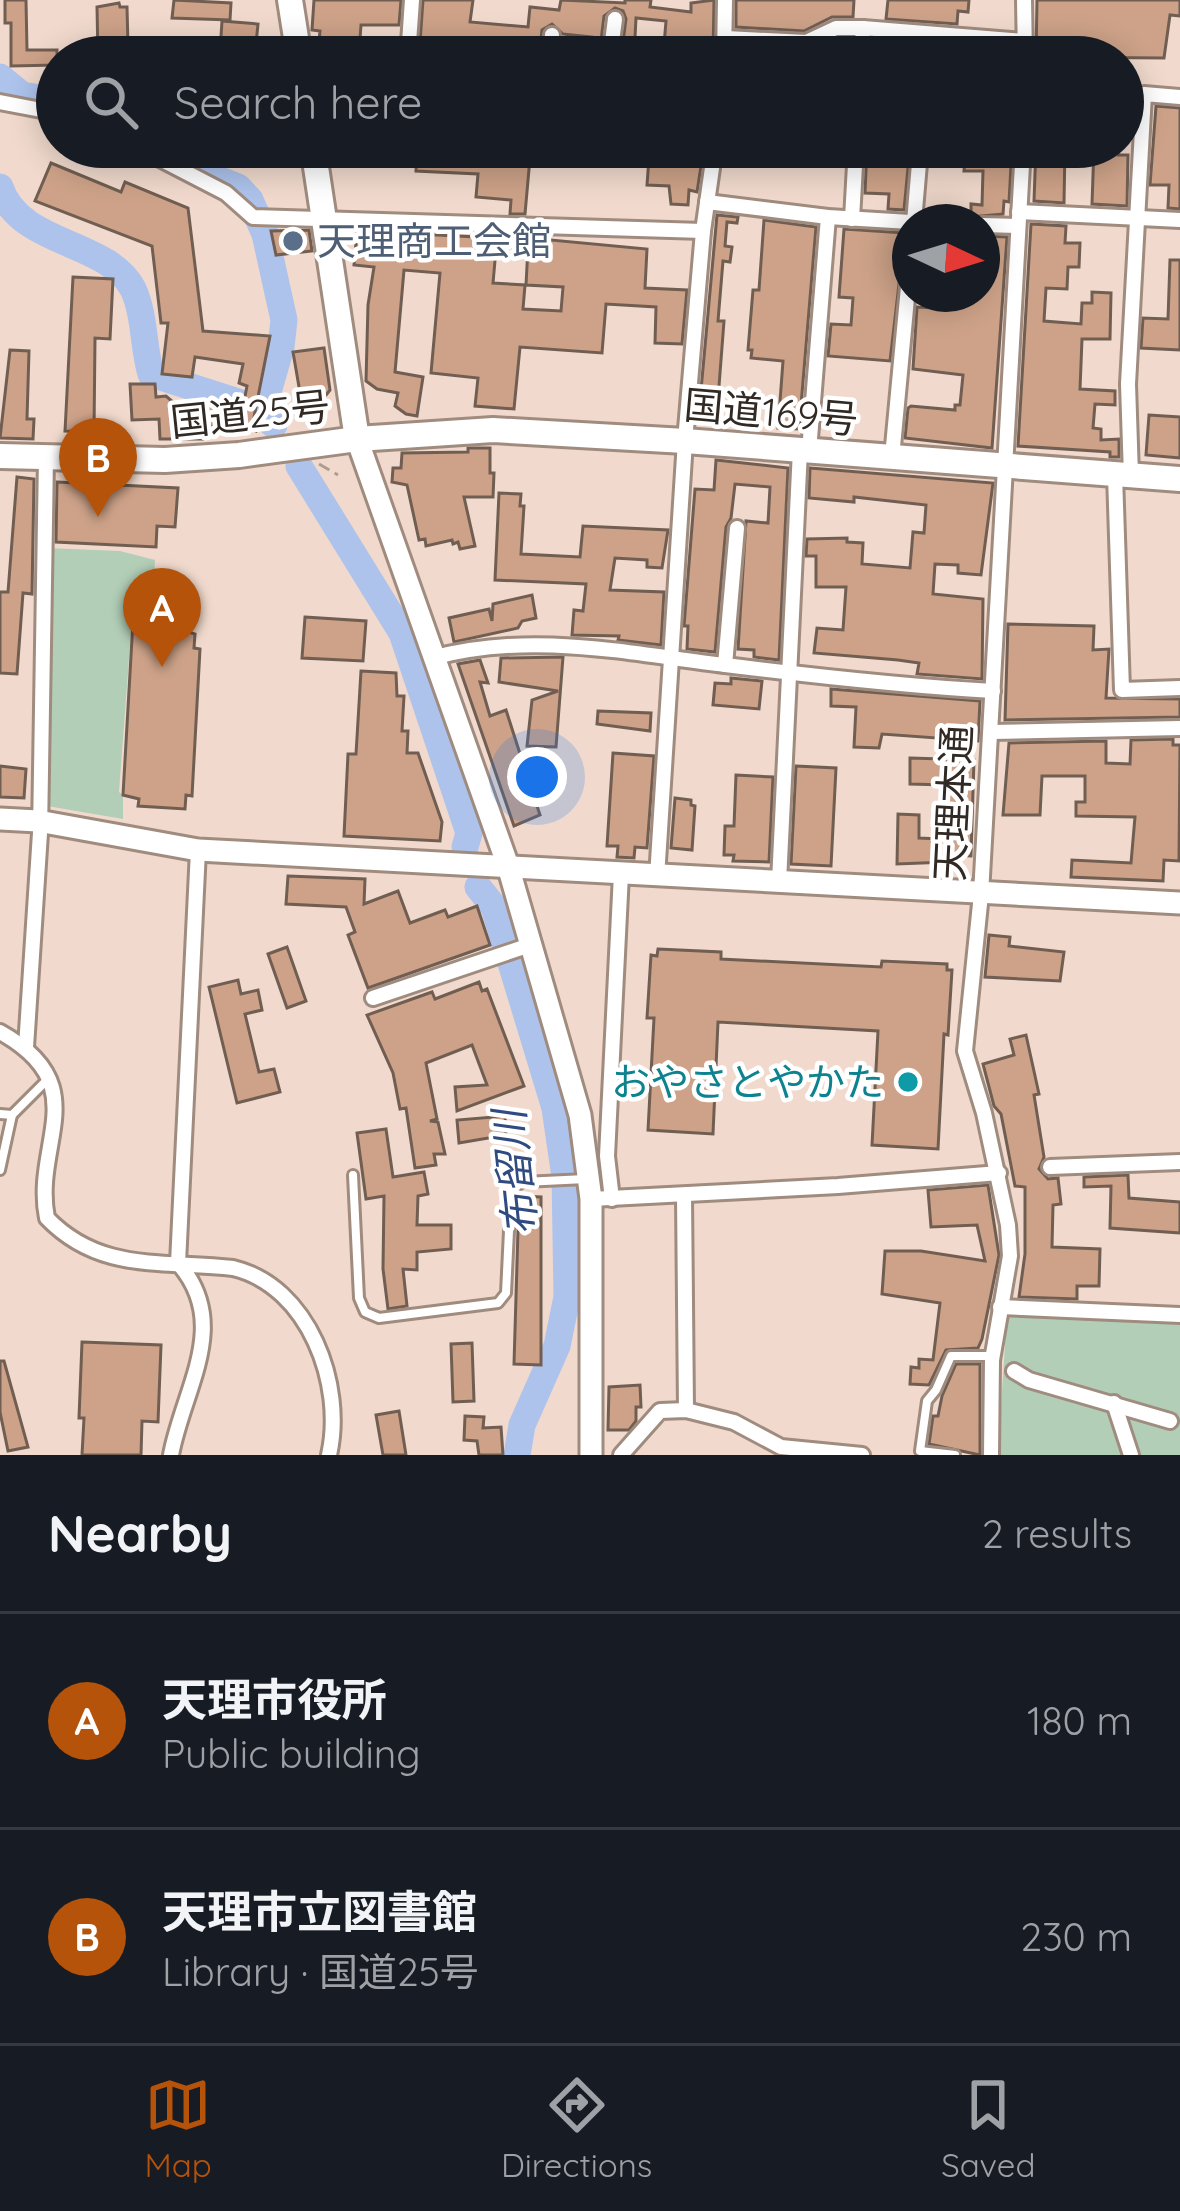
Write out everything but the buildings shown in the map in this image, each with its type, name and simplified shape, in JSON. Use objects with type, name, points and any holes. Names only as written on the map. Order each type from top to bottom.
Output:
[{"type":"highway","points":[[290,0],[296,36]]},
{"type":"highway","name":"国道25号","points":[[0,456],[184,459],[357,439],[316,168]]},
{"type":"highway","name":"国道169号","points":[[357,439],[493,430],[1180,479]]},
{"type":"street","points":[[409,36],[412,0]]},
{"type":"street","points":[[725,0],[726,36]]},
{"type":"street","points":[[1024,0],[1025,36]]},
{"type":"street","points":[[613,36],[615,19]]},
{"type":"street","points":[[819,36],[836,28],[925,36]]},
{"type":"street","points":[[862,36],[863,28]]},
{"type":"street","points":[[1144,94],[1180,97]]},
{"type":"street","points":[[0,102],[36,108]]},
{"type":"street","points":[[177,168],[258,217],[703,232]]},
{"type":"street","points":[[657,877],[686,441],[712,168]]},
{"type":"street","points":[[852,219],[855,168]]},
{"type":"street","points":[[914,204],[918,168]]},
{"type":"street","name":"天理本通","points":[[991,1455],[992,1356],[1010,1256],[999,1173],[965,1051],[981,894],[1022,168]]},
{"type":"street","points":[[1139,168],[1123,475],[1122,690],[1180,688]]},
{"type":"street","points":[[707,202],[892,221]]},
{"type":"street","points":[[778,882],[787,673],[828,218]]},
{"type":"street","points":[[1000,222],[1180,220]]},
{"type":"street","points":[[892,458],[906,312]]},
{"type":"street","points":[[357,439],[508,866],[525,946],[580,1115],[591,1189],[591,1455]]},
{"type":"street","points":[[26,1047],[38,821],[46,458]]},
{"type":"street","points":[[725,665],[737,528]]},
{"type":"street","points":[[432,658],[480,646],[567,643],[787,673],[993,691]]},
{"type":"street","points":[[991,732],[1180,728]]},
{"type":"street","points":[[0,819],[38,821],[198,850],[1180,904]]},
{"type":"street","points":[[171,1455],[203,1350],[197,1289],[178,1263],[198,850]]},
{"type":"street","points":[[591,1189],[607,1156],[621,874]]},
{"type":"street","points":[[373,998],[525,946]]},
{"type":"street","points":[[0,1032],[26,1047],[48,1078],[55,1114],[47,1218],[67,1238],[98,1255],[252,1272],[287,1302],[327,1367],[333,1403],[329,1455]]},
{"type":"street","points":[[1050,1166],[1180,1162]]},
{"type":"street","points":[[591,1189],[684,1195],[999,1173]]},
{"type":"street","points":[[684,1195],[686,1410]]},
{"type":"street","points":[[1000,1307],[1180,1315]]},
{"type":"street","points":[[1014,1371],[1029,1380],[1170,1421]]},
{"type":"street","points":[[1114,1403],[1131,1455]]},
{"type":"street","points":[[621,1455],[660,1411],[686,1410],[734,1422],[781,1447],[862,1455]]},
{"type":"lane","points":[[0,1170],[12,1114],[48,1078]]},
{"type":"lane","points":[[0,1114],[12,1114]]},
{"type":"lane","points":[[353,1175],[358,1298],[365,1312],[380,1318],[498,1303],[506,1293],[512,1189],[523,1182],[549,1180],[591,1189]]},
{"type":"lane","points":[[955,1455],[920,1450],[927,1401],[951,1356],[992,1356]]},
{"type":"path","points":[[305,432],[324,412]]},
{"type":"path","points":[[313,459],[338,475]]},
{"type":"green space","points":[[47,548],[120,551],[155,560],[154,578],[135,579],[119,792],[123,819],[47,806]]},
{"type":"green space","points":[[1007,1314],[1180,1321],[1180,1455],[998,1455]]},
{"type":"waterway","points":[[0,77],[22,95],[36,97]]},
{"type":"waterway","points":[[192,168],[238,187],[250,200],[265,234],[284,320],[262,413]]},
{"type":"waterway","name":"布留川","points":[[0,187],[25,221],[121,273],[137,299],[151,374],[251,406],[274,425]]},
{"type":"waterway","name":"布留川","points":[[299,466],[402,633],[469,833],[465,847]]},
{"type":"waterway","name":"布留川","points":[[478,887],[494,907],[555,1108],[565,1177],[567,1297],[557,1346],[522,1425],[517,1455]]},
{"type":"place","name":"天理商工会館","points":[[293,241]]},
{"type":"place","name":"天理市立図書館","points":[[98,517]]},
{"type":"place","name":"天理市役所","points":[[162,667]]},
{"type":"place","name":"おやさとやかた","points":[[908,1082]]}]
